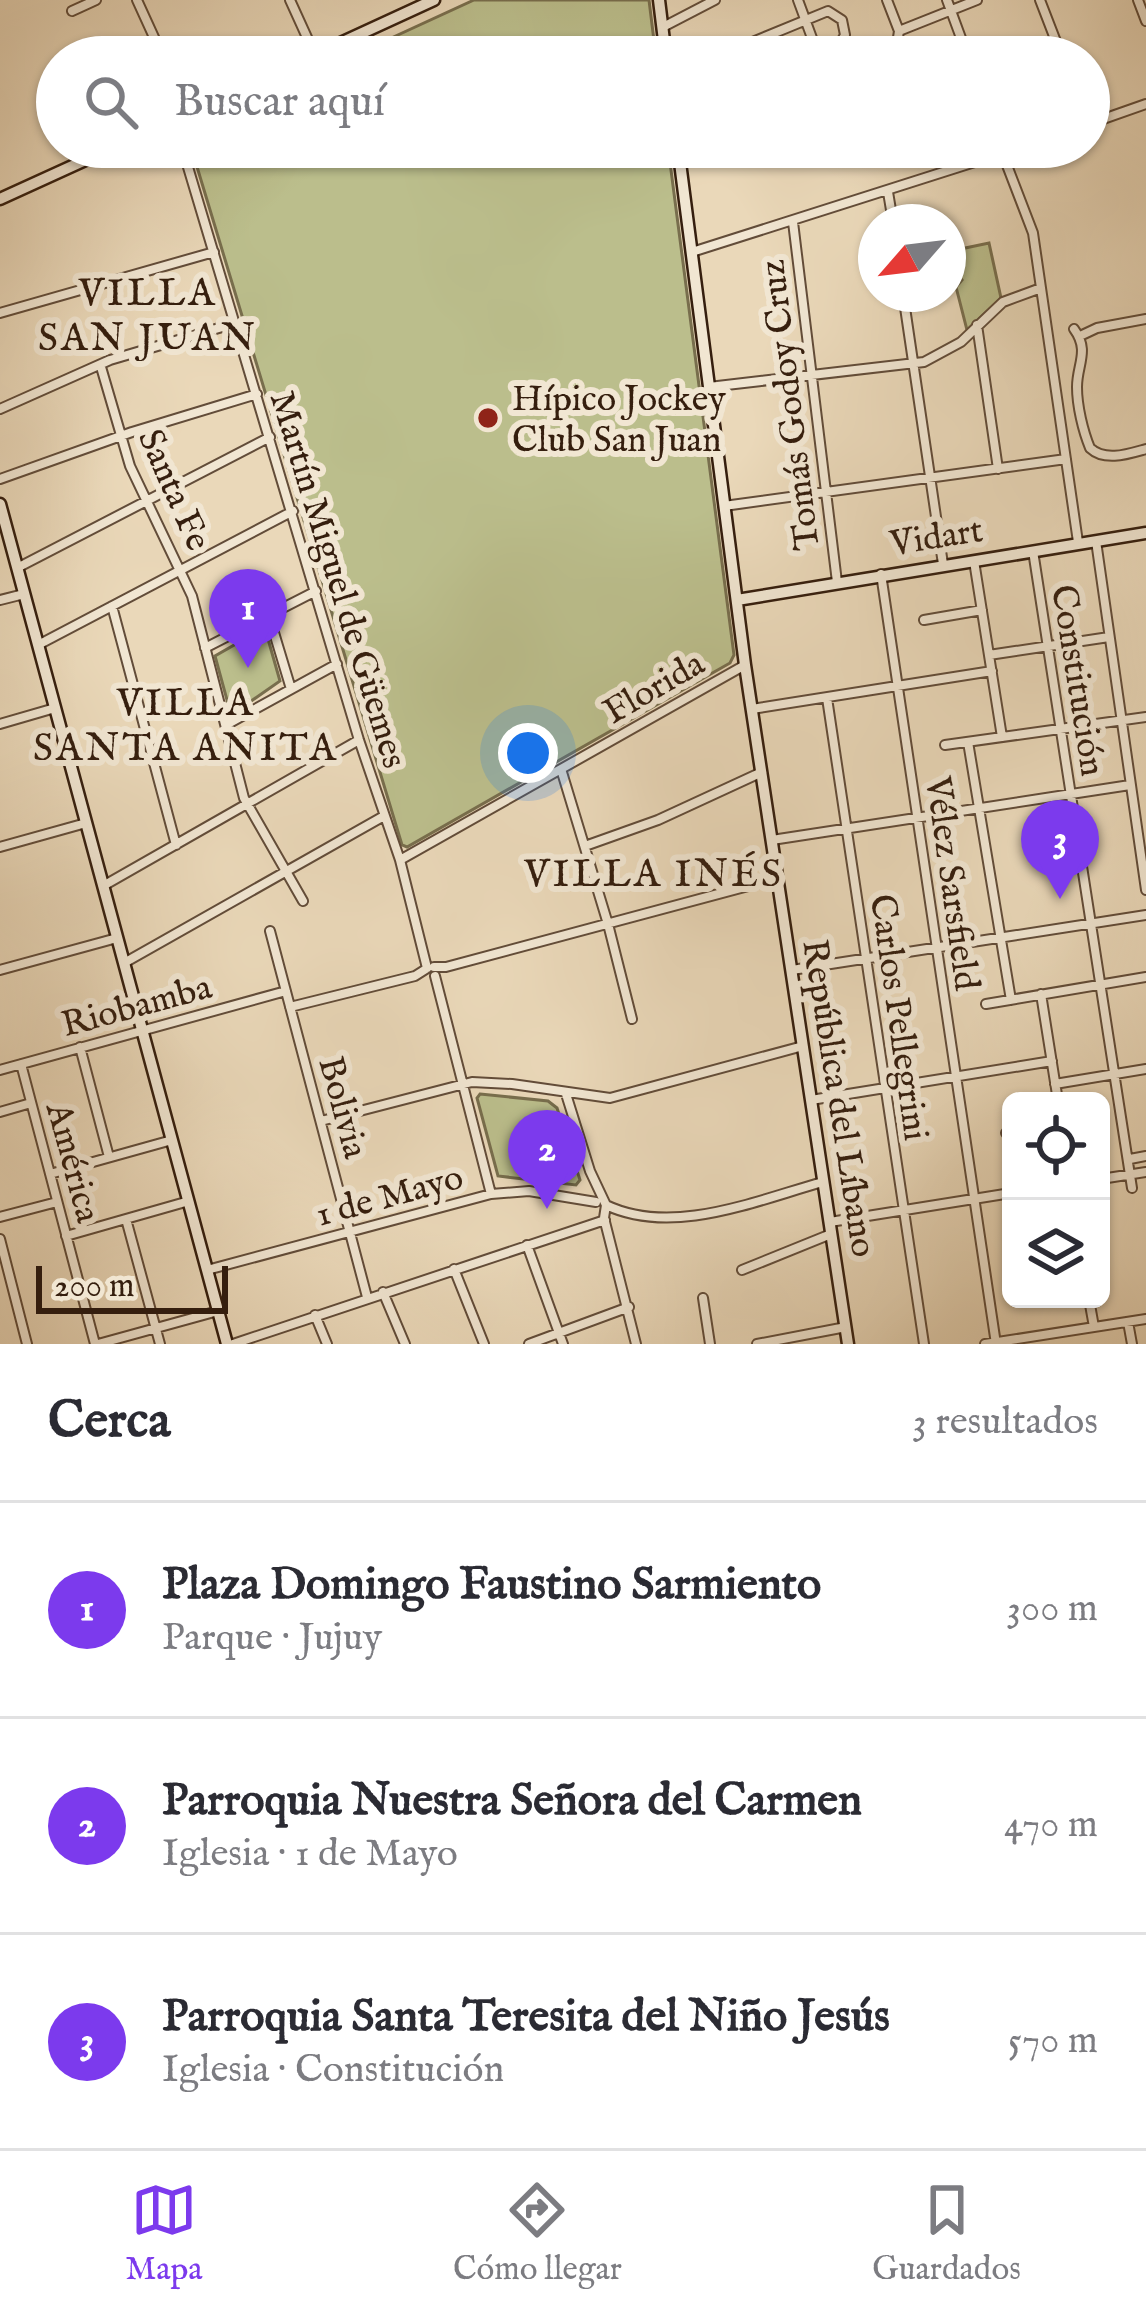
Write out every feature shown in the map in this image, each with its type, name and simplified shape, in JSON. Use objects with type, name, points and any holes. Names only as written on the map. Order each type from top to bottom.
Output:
[{"type":"main road","points":[[356,36],[434,0]]},
{"type":"main road","points":[[659,0],[664,36]]},
{"type":"main road","points":[[0,199],[68,168]]},
{"type":"main road","name":"República del Líbano","points":[[681,168],[752,709],[848,1344]]},
{"type":"main road","points":[[0,504],[230,1344]]},
{"type":"main road","name":"Vidart","points":[[737,600],[1146,532]]},
{"type":"street","points":[[72,11],[96,0]]},
{"type":"street","points":[[137,0],[153,36]]},
{"type":"street","points":[[290,0],[304,36]]},
{"type":"street","points":[[663,27],[715,0]]},
{"type":"street","points":[[798,0],[812,36]]},
{"type":"street","points":[[887,0],[898,36]]},
{"type":"street","points":[[899,31],[949,5],[977,0]]},
{"type":"street","points":[[1040,0],[1054,36]]},
{"type":"street","points":[[1138,0],[1146,21]]},
{"type":"street","points":[[949,5],[960,36]]},
{"type":"street","points":[[764,36],[828,11],[837,14],[845,27],[843,36]]},
{"type":"street","points":[[1110,117],[1146,104]]},
{"type":"street","name":"Martín Miguel de Güemes","points":[[188,168],[359,740],[400,860],[491,1194]]},
{"type":"street","points":[[691,252],[953,168]]},
{"type":"street","points":[[1009,168],[1030,219],[1078,542]]},
{"type":"street","points":[[888,192],[890,204]]},
{"type":"street","name":"Tomás Godoy Cruz","points":[[793,222],[837,582]]},
{"type":"street","points":[[0,313],[214,252]]},
{"type":"street","points":[[708,387],[914,364],[946,352],[1003,302],[1041,288]]},
{"type":"street","points":[[906,312],[943,564]]},
{"type":"street","points":[[1146,319],[1077,332],[1084,360],[1077,386],[1090,448],[1097,455],[1114,456],[1146,449]]},
{"type":"street","points":[[0,410],[110,360],[236,323]]},
{"type":"street","points":[[977,325],[998,469]]},
{"type":"street","name":"Santa Fe","points":[[101,367],[121,436],[182,569],[248,804],[303,901]]},
{"type":"street","points":[[0,479],[257,394]]},
{"type":"street","points":[[17,568],[270,437]]},
{"type":"street","points":[[724,506],[1066,459]]},
{"type":"street","points":[[38,645],[293,512]]},
{"type":"street","points":[[1096,539],[1146,890]]},
{"type":"street","name":"Constitución","points":[[1033,550],[1132,1189]]},
{"type":"street","points":[[974,559],[1002,737]]},
{"type":"street","name":"Vélez Sarsfield","points":[[881,574],[996,1343]]},
{"type":"street","points":[[206,648],[316,591]]},
{"type":"street","points":[[0,600],[24,594]]},
{"type":"street","points":[[112,606],[176,845]]},
{"type":"street","points":[[924,620],[982,610]]},
{"type":"street","points":[[269,615],[291,689]]},
{"type":"street","points":[[988,655],[1108,638]]},
{"type":"street","points":[[226,725],[337,664]]},
{"type":"street","name":"Florida","points":[[400,860],[746,664]]},
{"type":"street","points":[[752,709],[992,671]]},
{"type":"street","name":"Carlos Pellegrini","points":[[827,698],[924,1344]]},
{"type":"street","points":[[0,724],[55,709]]},
{"type":"street","points":[[945,745],[1146,717]]},
{"type":"street","points":[[103,886],[359,740]]},
{"type":"street","points":[[968,742],[1011,1000]]},
{"type":"street","points":[[561,769],[632,1019]]},
{"type":"street","points":[[585,846],[658,820],[762,772]]},
{"type":"street","points":[[772,840],[1130,785]]},
{"type":"street","points":[[124,963],[384,816]]},
{"type":"street","points":[[0,847],[86,823]]},
{"type":"street","points":[[290,1007],[778,878]]},
{"type":"street","points":[[792,970],[1146,915]]},
{"type":"street","name":"Bolivia","points":[[270,931],[368,1298]]},
{"type":"street","points":[[0,970],[117,938]]},
{"type":"street","points":[[986,1004],[1146,977]]},
{"type":"street","name":"Riobamba","points":[[0,1070],[286,992]]},
{"type":"street","points":[[1041,994],[1056,1092]]},
{"type":"street","points":[[320,1121],[462,1084],[512,1084],[610,1098],[803,1046]]},
{"type":"street","points":[[80,1047],[109,1157]]},
{"type":"street","points":[[811,1100],[1052,1061]]},
{"type":"street","name":"América","points":[[21,1064],[97,1344]]},
{"type":"street","points":[[1055,1084],[1146,1069]]},
{"type":"street","points":[[566,1094],[630,1307],[636,1344]]},
{"type":"street","points":[[0,1112],[31,1103]]},
{"type":"street","points":[[50,1174],[172,1140]]},
{"type":"street","points":[[1130,1159],[1146,1156]]},
{"type":"street","points":[[1110,1178],[1146,1172]]},
{"type":"street","points":[[590,1176],[599,1208]]},
{"type":"street","name":"1 de Mayo","points":[[208,1270],[491,1194],[529,1191],[661,1218],[684,1217],[824,1182]]},
{"type":"street","points":[[742,1270],[830,1228],[1002,1194]]},
{"type":"street","points":[[0,1217],[58,1202]]},
{"type":"street","points":[[66,1236],[189,1202]]},
{"type":"street","points":[[230,1344],[527,1245],[599,1208]]},
{"type":"street","points":[[126,1219],[160,1344]]},
{"type":"street","points":[[0,1239],[5,1279],[27,1344]]},
{"type":"street","points":[[527,1245],[562,1340]]},
{"type":"street","points":[[454,1269],[484,1344]]},
{"type":"street","points":[[383,1292],[405,1344]]},
{"type":"street","points":[[704,1298],[710,1344]]},
{"type":"street","points":[[529,1344],[562,1340],[630,1307]]},
{"type":"street","points":[[1091,1308],[1094,1328]]},
{"type":"street","points":[[97,1344],[219,1311]]},
{"type":"street","points":[[315,1316],[327,1344]]},
{"type":"street","points":[[985,1344],[1146,1319]]},
{"type":"street","points":[[1128,1322],[1132,1344]]},
{"type":"street","points":[[757,1344],[846,1327]]},
{"type":"green space","points":[[474,0],[649,0],[653,36],[396,36]]},
{"type":"green space","name":"Hípico Jockey Club San Juan","points":[[197,168],[671,168],[734,655],[730,663],[407,847],[402,845]]},
{"type":"green space","points":[[989,243],[1001,298],[967,330],[962,312],[966,248]]},
{"type":"green space","points":[[262,629],[280,681],[234,713],[215,656]]},
{"type":"green space","points":[[480,1094],[548,1101],[557,1108],[580,1180],[576,1185],[498,1176],[477,1098]]},
{"type":"place","name":"Hípico Jockey Club San Juan","points":[[488,418]]},
{"type":"place","name":"Plaza Domingo Faustino Sarmiento","points":[[248,668]]},
{"type":"place","name":"Parroquia Santa Teresita del Niño Jesús","points":[[1060,899]]},
{"type":"place","name":"Parroquia Nuestra Señora del Carmen","points":[[547,1209]]},
{"type":"district","name":"VILLA SAN JUAN","points":[[148,314]]},
{"type":"district","name":"VILLA SANTA ANITA","points":[[186,724]]},
{"type":"district","name":"VILLA INÉS","points":[[654,872]]}]
